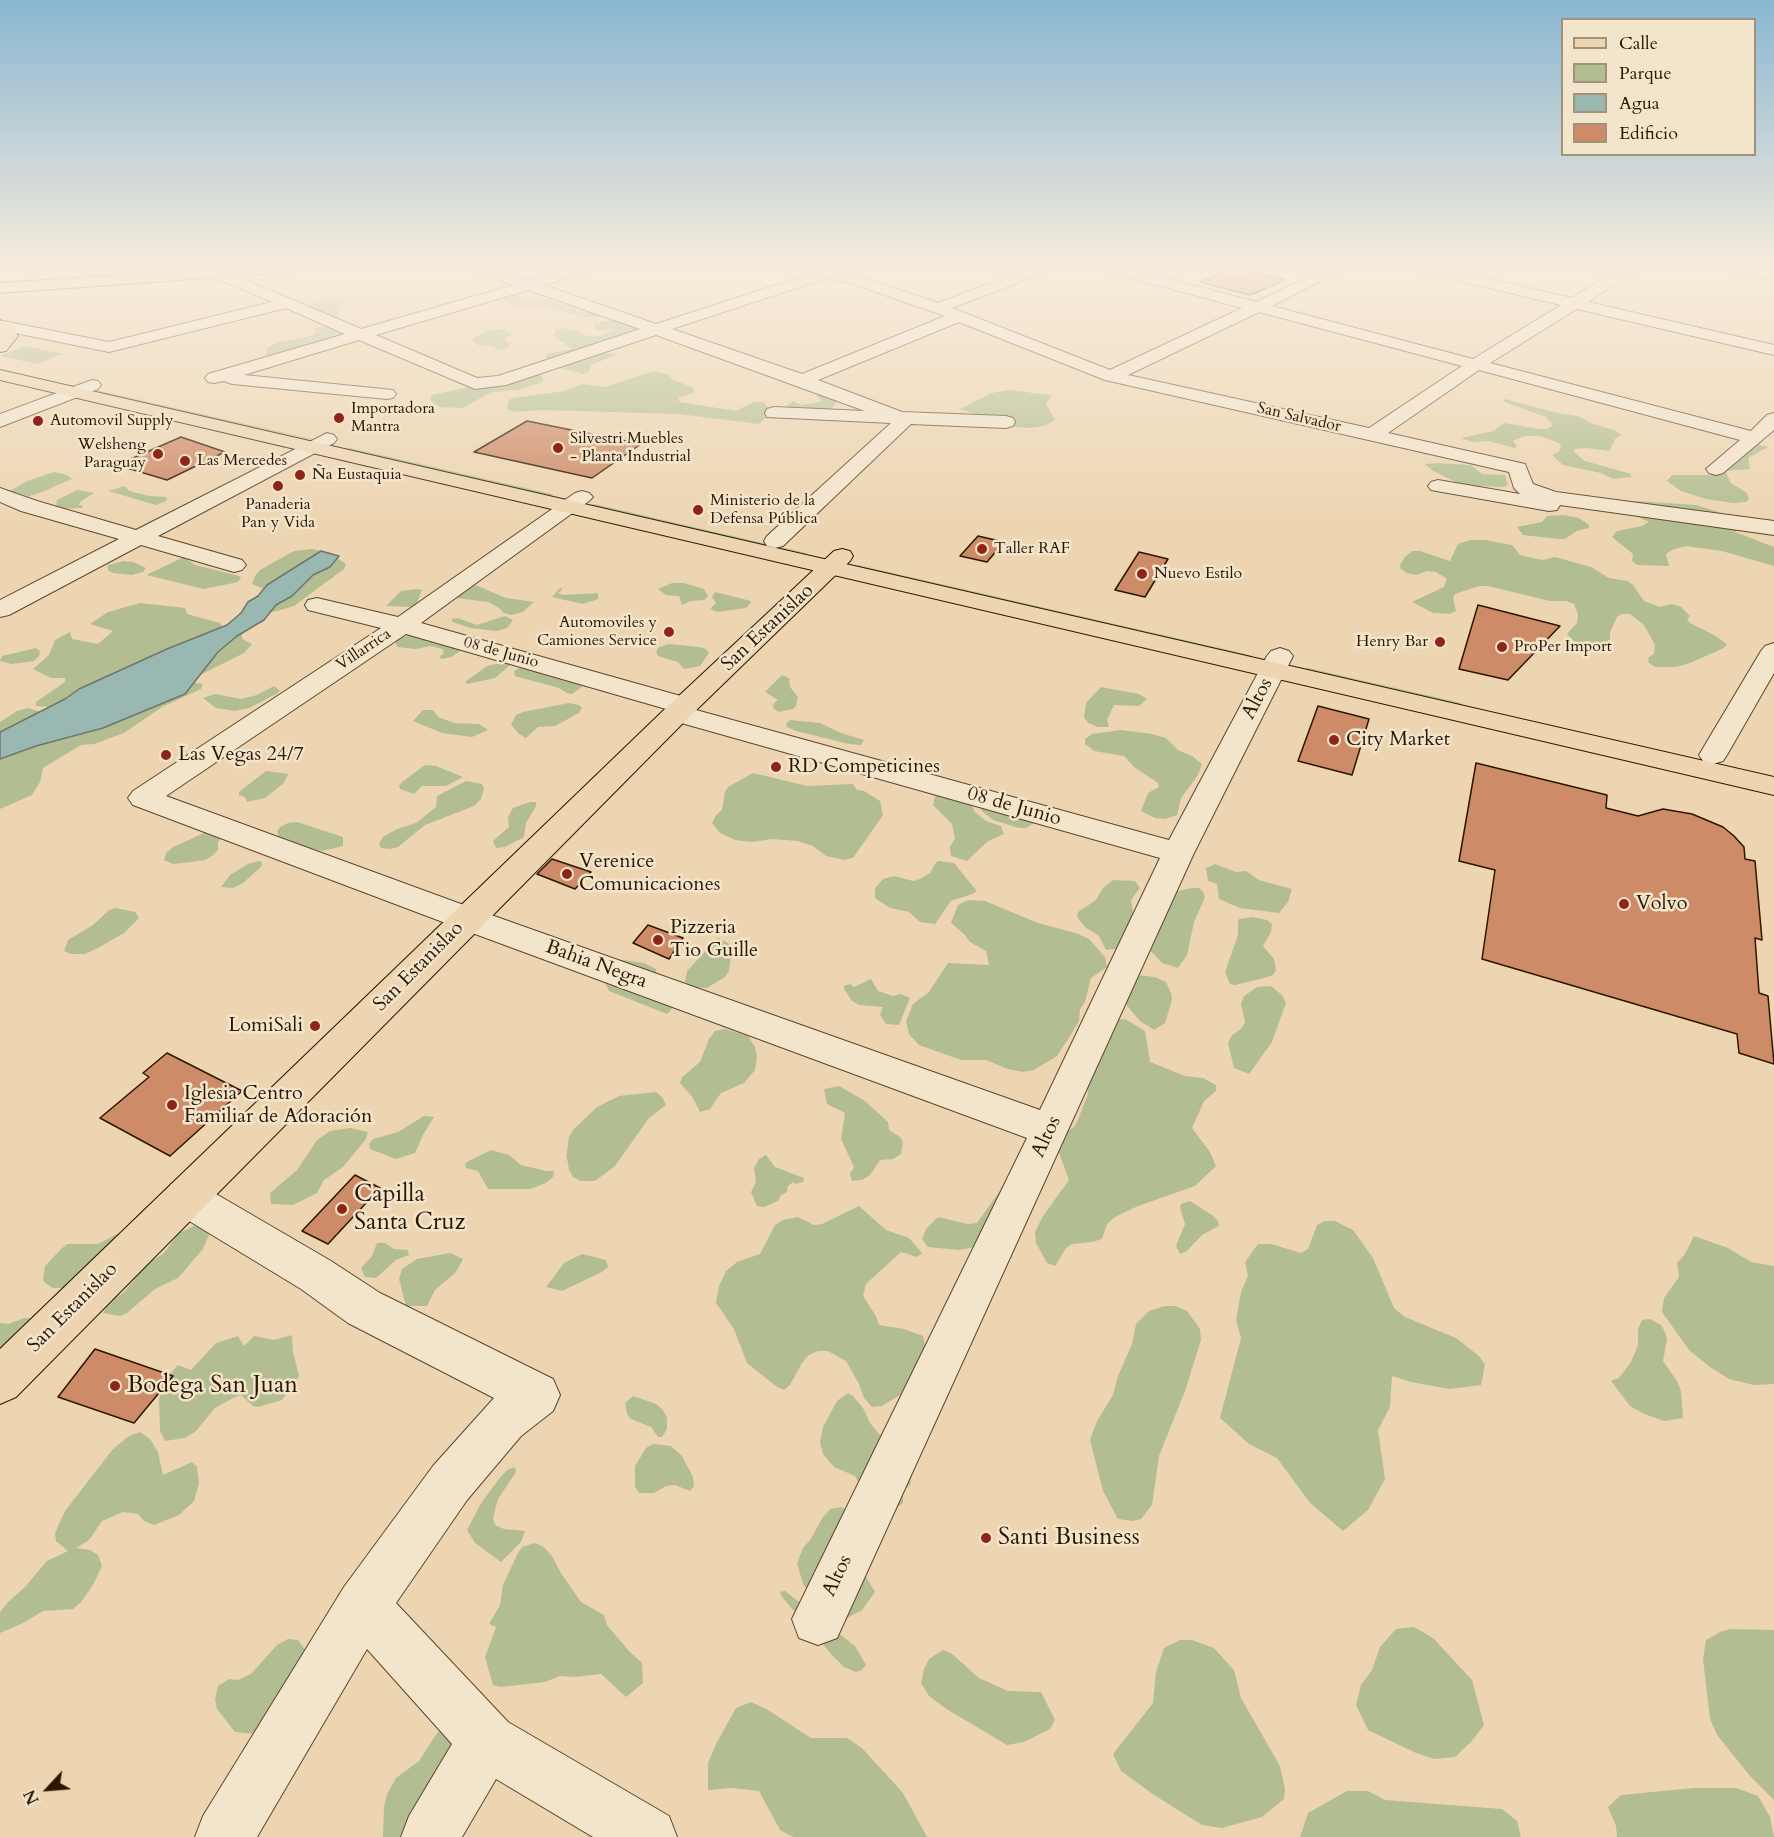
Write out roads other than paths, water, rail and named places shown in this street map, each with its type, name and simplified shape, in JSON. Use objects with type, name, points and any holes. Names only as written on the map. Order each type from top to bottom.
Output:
[{"type":"main road","points":[[0,364],[83,388],[1277,663],[1479,709],[1774,769]]},
{"type":"main road","points":[[0,375],[83,388]]},
{"type":"main road","points":[[574,502],[775,541],[837,562]]},
{"type":"main road","name":"San Estanislao","points":[[0,1381],[681,709],[837,562]]},
{"type":"main road","points":[[1479,709],[1774,786]]},
{"type":"street","points":[[292,354],[207,377],[387,393]]},
{"type":"street","points":[[403,354],[468,382],[481,384],[500,381],[584,354]]},
{"type":"street","points":[[726,354],[899,417]]},
{"type":"street","points":[[802,380],[867,354]]},
{"type":"street","name":"San Salvador","points":[[1056,354],[1112,376],[1502,463],[1518,468],[1524,488],[1553,498],[1774,528]]},
{"type":"street","points":[[1112,376],[1158,354]]},
{"type":"street","points":[[1435,354],[1755,438]]},
{"type":"street","points":[[1372,435],[1492,354]]},
{"type":"street","points":[[0,421],[83,388]]},
{"type":"street","points":[[774,413],[1006,422]]},
{"type":"street","points":[[775,541],[901,424],[899,417]]},
{"type":"street","points":[[1716,469],[1755,438],[1774,419]]},
{"type":"street","points":[[0,610],[319,443]]},
{"type":"street","points":[[1438,486],[1774,542]]},
{"type":"street","points":[[0,495],[29,506],[234,565]]},
{"type":"street","name":"Villarrica","points":[[143,798],[402,625],[574,502]]},
{"type":"street","points":[[0,518],[29,506]]},
{"type":"street","name":"08 de Junio","points":[[317,605],[402,625],[681,709],[1178,853]]},
{"type":"street","points":[[1713,755],[1774,651]]},
{"type":"street","name":"Altos","points":[[818,1619],[1050,1130],[1178,853],[1277,663]]},
{"type":"street","name":"Bahia Negra","points":[[143,798],[468,919],[1050,1130]]},
{"type":"street","points":[[185,1197],[316,1275],[364,1308],[537,1395],[504,1419],[450,1483],[363,1606],[224,1837]]},
{"type":"street","points":[[363,1606],[488,1742],[648,1837]]},
{"type":"street","points":[[430,1837],[465,1774],[488,1742]]},
{"type":"water","points":[[321,551],[339,556],[330,567],[313,575],[292,596],[276,605],[264,620],[237,636],[218,652],[185,694],[103,728],[36,746],[0,759],[0,732],[65,699],[79,689],[227,625],[267,585]]},
{"type":"place","name":"Importadora Mantra","points":[[339,418]]},
{"type":"place","name":"Automovil Supply","points":[[38,421]]},
{"type":"place","name":"Silvestri Muebles - Planta Industrial","points":[[558,448]]},
{"type":"place","name":"Welsheng Paraguay","points":[[158,454]]},
{"type":"place","name":"Las Mercedes","points":[[185,461]]},
{"type":"place","name":"Ña Eustaquia","points":[[300,475]]},
{"type":"place","name":"Panaderia Pan y Vida","points":[[278,486]]},
{"type":"place","name":"Ministerio de la Defensa Pública","points":[[698,510]]},
{"type":"place","name":"Taller RAF","points":[[982,549]]},
{"type":"place","name":"Nuevo Estilo","points":[[1142,574]]},
{"type":"place","name":"Automoviles y Camiones Service","points":[[669,632]]},
{"type":"place","name":"Henry Bar","points":[[1440,642]]},
{"type":"place","name":"ProPer Import","points":[[1502,647]]},
{"type":"place","name":"City Market","points":[[1334,740]]},
{"type":"place","name":"Las Vegas 24/7","points":[[166,755]]},
{"type":"place","name":"RD Competicines","points":[[776,767]]},
{"type":"place","name":"Verenice Comunicaciones","points":[[567,874]]},
{"type":"place","name":"Volvo","points":[[1624,904]]},
{"type":"place","name":"Pizzeria Tio Guille","points":[[658,940]]},
{"type":"place","name":"LomiSali","points":[[315,1026]]},
{"type":"place","name":"Iglesia Centro Familiar de Adoración","points":[[172,1105]]},
{"type":"place","name":"Capilla Santa Cruz","points":[[342,1209]]},
{"type":"place","name":"Bodega San Juan","points":[[115,1386]]},
{"type":"place","name":"Santi Business","points":[[986,1538]]}]
